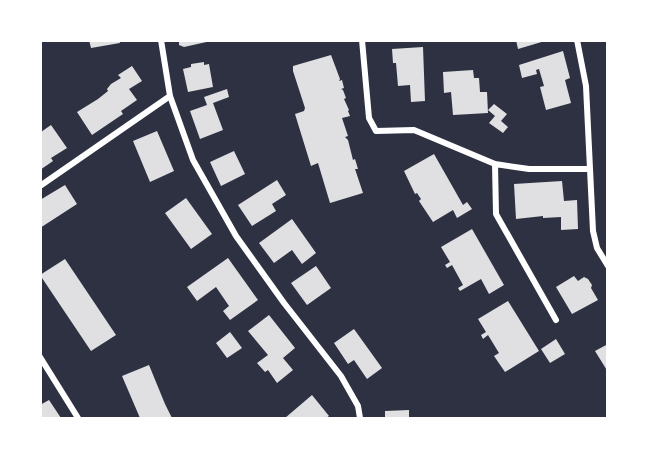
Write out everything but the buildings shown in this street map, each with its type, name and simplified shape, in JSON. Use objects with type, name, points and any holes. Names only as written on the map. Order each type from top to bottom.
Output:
[{"type":"street","points":[[161,40],[170,96],[193,160],[236,236],[341,376],[358,406],[360,418]]},
{"type":"street","points":[[362,40],[369,118],[376,131],[414,130],[495,164],[529,169],[589,169]]},
{"type":"street","points":[[577,40],[586,86],[593,231],[597,248],[608,266]]},
{"type":"street","points":[[40,186],[170,96]]},
{"type":"street","points":[[495,164],[496,214],[556,320]]},
{"type":"street","points":[[40,357],[78,418]]}]
